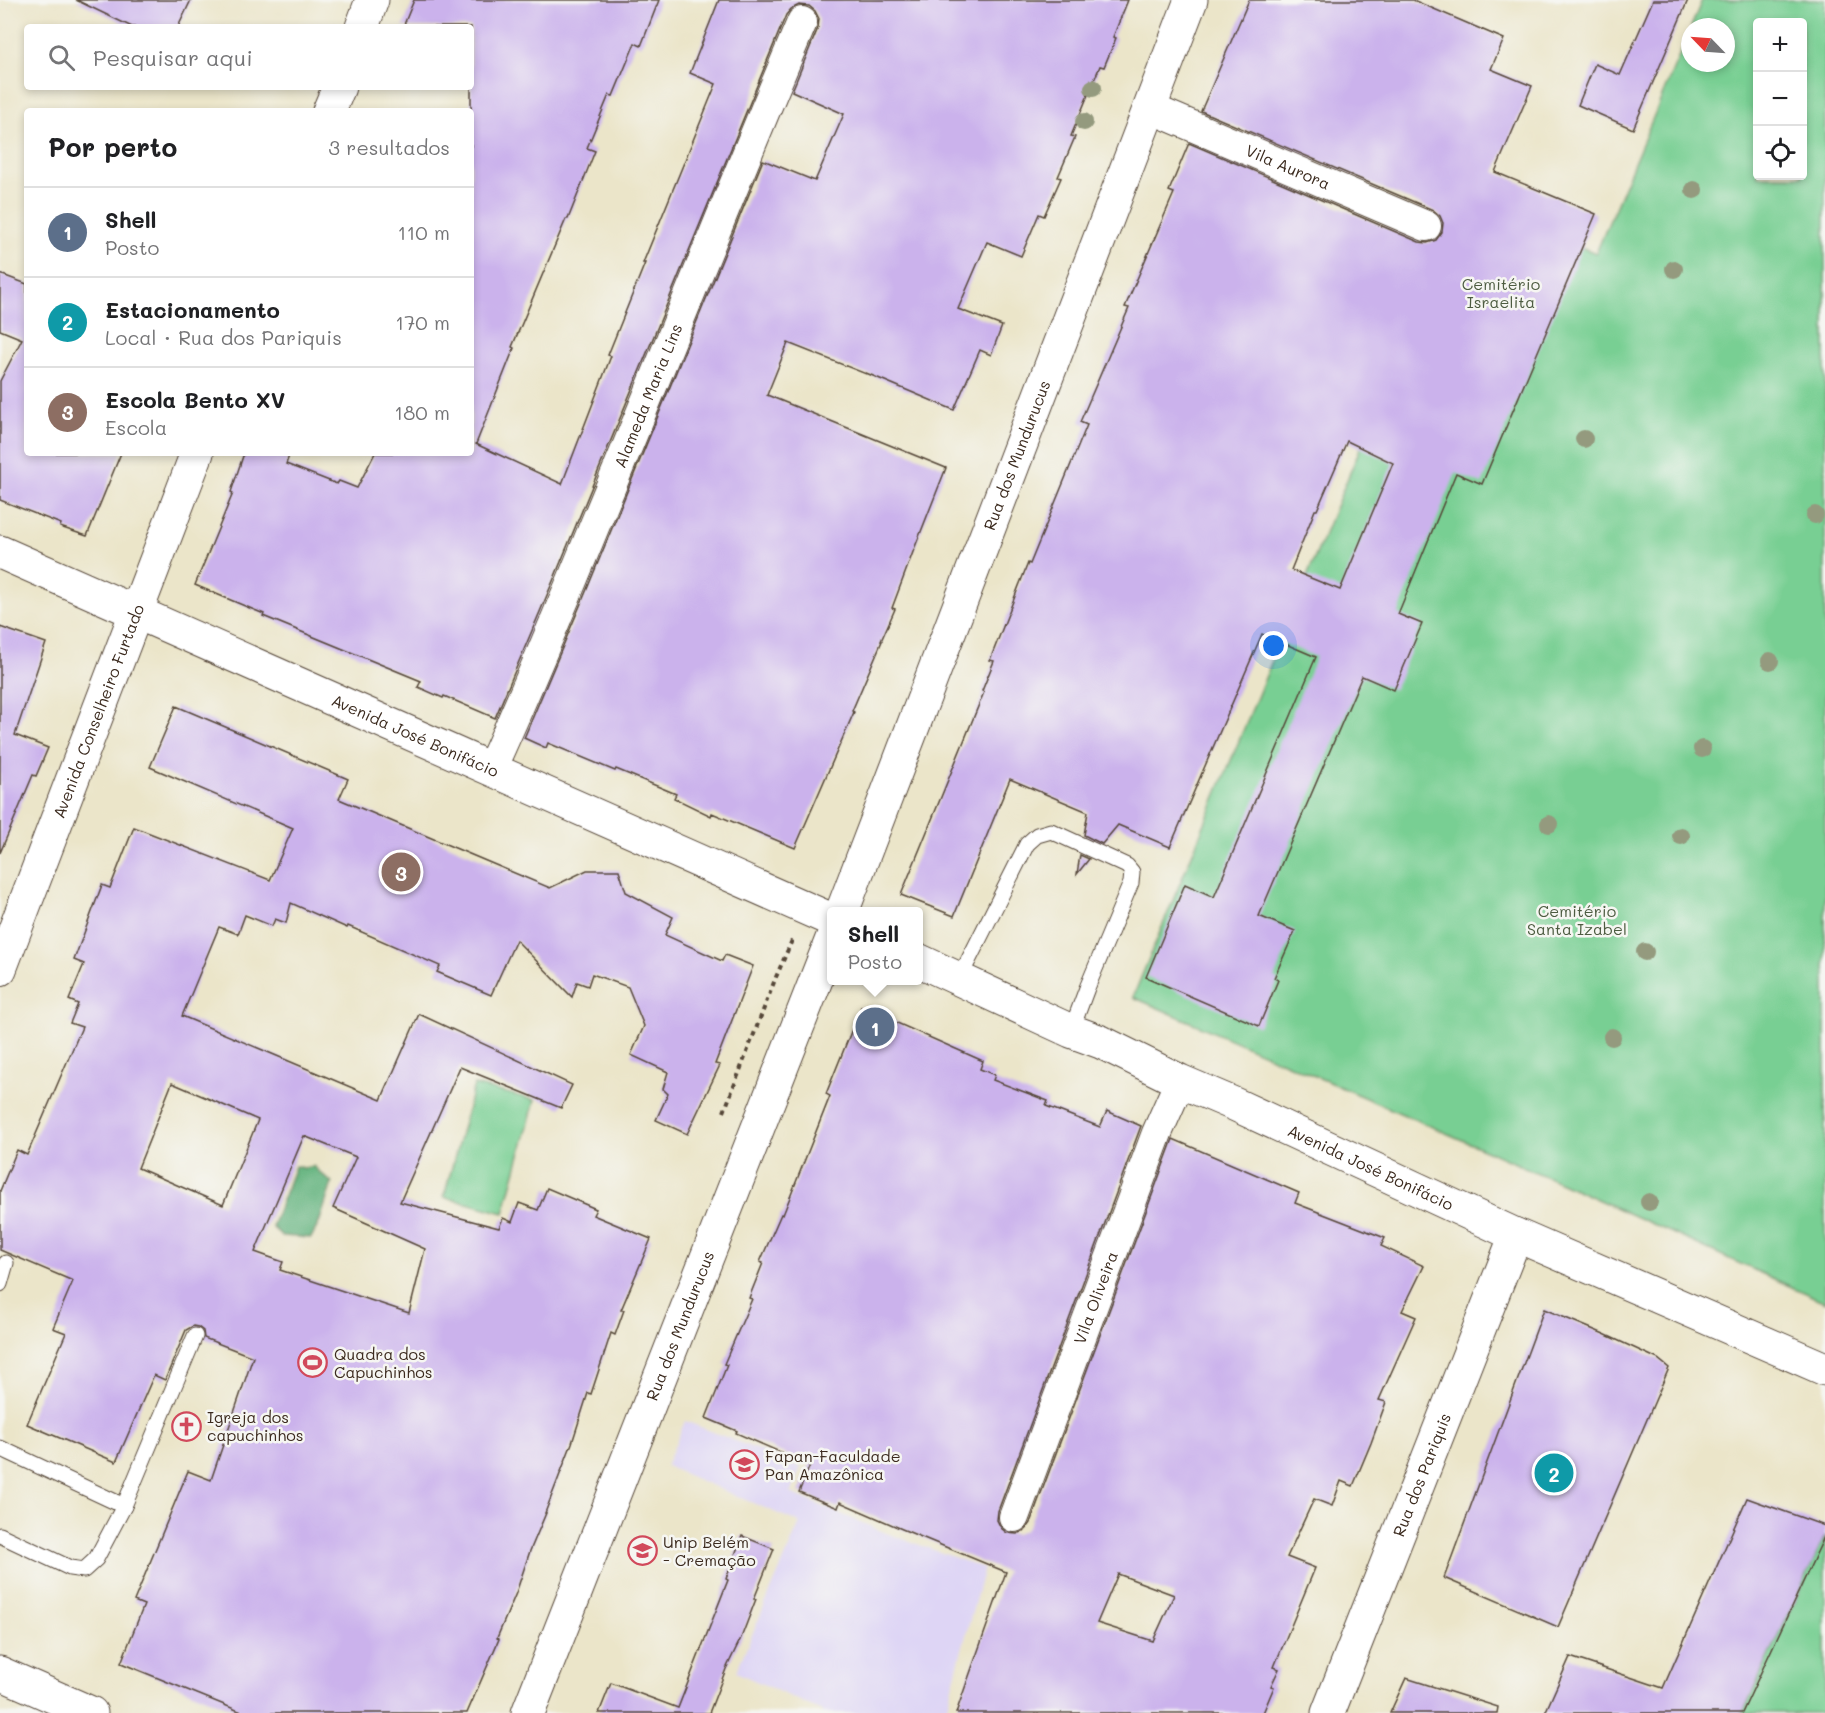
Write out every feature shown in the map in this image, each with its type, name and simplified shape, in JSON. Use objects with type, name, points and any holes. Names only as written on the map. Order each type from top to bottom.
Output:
[{"type":"street","points":[[363,24],[372,0]]},
{"type":"street","name":"Rua dos Mundurucus","points":[[845,907],[1191,0]]},
{"type":"street","name":"Alameda Maria Lins","points":[[491,769],[657,376],[731,190],[802,22]]},
{"type":"street","points":[[330,108],[338,90]]},
{"type":"street","name":"Vila Aurora","points":[[1150,108],[1426,226]]},
{"type":"street","name":"Avenida Conselheiro Furtado","points":[[0,969],[196,456]]},
{"type":"street","name":"Avenida José Bonifácio","points":[[0,552],[819,914]]},
{"type":"street","name":"Rua dos Mundurucus","points":[[528,1713],[827,949]]},
{"type":"street","name":"Avenida José Bonifácio","points":[[923,962],[1071,1031],[1101,1042],[1180,1081],[1516,1235],[1825,1369]]},
{"type":"street","name":"Vila Oliveira","points":[[1014,1517],[1157,1133],[1180,1081]]},
{"type":"street","name":"Rua dos Pariquis","points":[[1328,1713],[1516,1235]]},
{"type":"street","points":[[0,1673],[91,1713]]},
{"type":"lane","points":[[959,979],[1027,844],[1037,835],[1052,831],[1127,866],[1132,872],[1131,883],[1071,1031]]},
{"type":"lane","points":[[0,1284],[6,1263]]},
{"type":"lane","points":[[0,1535],[70,1568],[84,1570],[96,1559],[124,1506],[195,1336]]},
{"type":"lane","points":[[0,1448],[124,1506]]},
{"type":"path","points":[[776,977],[819,914]]},
{"type":"shaded area","points":[[685,1421],[801,1467],[791,1493],[886,1533],[984,1568],[945,1713],[822,1713],[822,1711],[736,1672],[800,1523],[666,1466]]},
{"type":"green space","name":"Cemitério Santa Izabel","points":[[1702,0],[1825,0],[1825,1302],[1561,1183],[1133,997],[1462,202],[1596,253],[1681,51],[1681,72],[1735,72],[1735,18],[1695,18]]},
{"type":"green space","points":[[474,1085],[535,1100],[504,1213],[444,1197]]},
{"type":"green space","points":[[295,1166],[304,1168],[313,1166],[332,1183],[319,1223],[311,1238],[282,1236],[272,1227]]},
{"type":"green space","points":[[1825,1535],[1825,1713],[1743,1713]]},
{"type":"building","points":[[76,0],[191,0],[179,24],[126,24]]},
{"type":"building","points":[[414,0],[659,0],[641,46],[635,43],[613,96],[609,95],[587,148],[595,151],[512,347],[514,348],[476,444],[562,484],[611,356],[608,355],[645,263],[643,263],[716,84],[690,73],[719,0],[1128,0],[1104,67],[1100,66],[1071,136],[1075,137],[1058,177],[1061,178],[1044,216],[1039,214],[1021,256],[987,242],[958,309],[1002,326],[991,355],[980,350],[954,410],[788,343],[767,395],[946,468],[892,608],[895,609],[852,711],[854,712],[795,848],[712,813],[711,816],[674,798],[676,794],[616,769],[615,771],[548,743],[546,748],[524,738],[763,160],[815,181],[844,114],[792,91],[818,28],[819,19],[809,6],[799,5],[786,15],[495,718],[418,687],[421,681],[263,616],[264,614],[195,585],[233,493],[231,492],[243,456],[289,456],[286,464],[337,484],[339,481],[357,488],[373,456],[474,456],[474,108],[471,108],[471,90],[474,90],[474,24],[404,24]]},
{"type":"building","points":[[1249,0],[1413,0],[1504,39],[1491,69],[1532,86],[1495,172],[1596,214],[1482,484],[1456,473],[1398,614],[1422,624],[1394,690],[1362,676],[1259,916],[1295,931],[1274,978],[1278,980],[1259,1026],[1146,977],[1185,884],[1214,897],[1316,657],[1262,634],[1170,847],[1118,825],[1102,844],[1084,835],[1088,812],[1010,779],[954,916],[901,895],[984,692],[982,691],[994,661],[990,660],[1028,563],[1030,564],[1087,425],[1080,422],[1129,308],[1125,307],[1174,193],[1169,191],[1189,143],[1419,242],[1427,243],[1436,240],[1442,232],[1443,223],[1440,216],[1433,210],[1201,111]],"holes":[[[1347,441],[1393,463],[1340,590],[1291,570],[1315,510],[1317,510]]]},
{"type":"building","points":[[1653,0],[1688,0],[1633,129],[1578,105],[1595,64],[1620,75]]},
{"type":"building","points":[[0,274],[24,283],[24,456],[120,456],[87,536],[60,527],[61,524],[0,500],[0,381],[22,339],[0,330]]},
{"type":"building","points":[[0,627],[46,643],[15,735],[48,748],[36,776],[33,775],[0,853]]},
{"type":"building","points":[[176,706],[348,779],[339,799],[550,888],[587,870],[619,870],[626,892],[673,917],[665,935],[722,961],[725,955],[753,966],[715,1064],[720,1065],[687,1134],[656,1120],[668,1094],[663,1089],[668,1072],[631,1055],[644,1026],[628,987],[592,974],[588,986],[577,982],[572,997],[516,940],[491,995],[437,972],[440,966],[291,903],[286,923],[275,919],[272,926],[245,915],[238,934],[219,927],[182,1016],[381,1100],[419,1014],[572,1085],[561,1108],[460,1067],[400,1202],[499,1228],[503,1218],[512,1222],[519,1203],[538,1210],[547,1188],[596,1209],[593,1215],[651,1239],[621,1310],[624,1310],[615,1335],[611,1333],[591,1394],[588,1393],[546,1513],[497,1638],[499,1639],[467,1713],[244,1713],[121,1663],[144,1605],[134,1601],[188,1471],[211,1480],[253,1357],[204,1338],[203,1331],[198,1327],[193,1326],[186,1330],[165,1380],[154,1375],[116,1462],[27,1424],[66,1333],[53,1328],[73,1281],[0,1250],[0,1191],[17,1150],[27,1155],[82,1027],[70,1023],[78,1004],[69,1000],[84,964],[74,960],[102,885],[110,888],[134,827],[270,880],[293,828],[150,767]],"holes":[[[172,1083],[258,1120],[223,1205],[138,1168]],[[304,1136],[356,1157],[333,1208],[425,1249],[409,1313],[280,1270],[283,1262],[255,1252]]]},
{"type":"building","points":[[1080,855],[1089,859],[1077,874]]},
{"type":"building","points":[[861,1007],[983,1061],[980,1069],[995,1075],[993,1080],[1048,1101],[1046,1106],[1100,1127],[1107,1111],[1141,1126],[998,1511],[997,1520],[1007,1533],[1017,1534],[1025,1530],[1030,1523],[1173,1139],[1299,1193],[1295,1203],[1385,1238],[1381,1246],[1424,1266],[1402,1311],[1416,1317],[1379,1400],[1386,1402],[1353,1486],[1341,1481],[1332,1506],[1314,1499],[1287,1557],[1315,1568],[1274,1667],[1279,1669],[1263,1713],[956,1713],[1006,1572],[840,1502],[838,1508],[799,1492],[810,1465],[706,1418],[727,1365],[724,1364],[752,1299],[749,1298],[763,1263],[760,1262],[781,1214],[783,1215],[830,1096],[826,1094]],"holes":[[[1118,1574],[1174,1595],[1153,1641],[1097,1623]]]},
{"type":"building","points":[[1544,1309],[1658,1359],[1669,1368],[1558,1627],[1444,1578]]},
{"type":"building","points":[[1747,1498],[1825,1526],[1825,1535],[1742,1713],[1545,1713],[1570,1657],[1663,1688]]},
{"type":"building","points":[[742,1536],[774,1549],[741,1638],[709,1713],[599,1713],[611,1683],[678,1708],[728,1580],[726,1579]]},
{"type":"building","points":[[1406,1678],[1498,1707],[1497,1713],[1390,1713]]},
{"type":"place","name":"Escola Bento XV","points":[[401,872]]},
{"type":"place","name":"Shell","points":[[875,1027]]},
{"type":"place","name":"Quadra dos Capuchinhos","points":[[313,1363]]},
{"type":"place","name":"Igreja dos capuchinhos","points":[[186,1426]]},
{"type":"place","name":"Fapan-Faculdade Pan Amazônica","points":[[744,1465]]},
{"type":"place","name":"Estacionamento","points":[[1554,1473]]},
{"type":"place","name":"Unip Belém - Cremação","points":[[642,1551]]},
{"type":"park label","name":"Cemitério Israelita","points":[[1501,293]]}]
